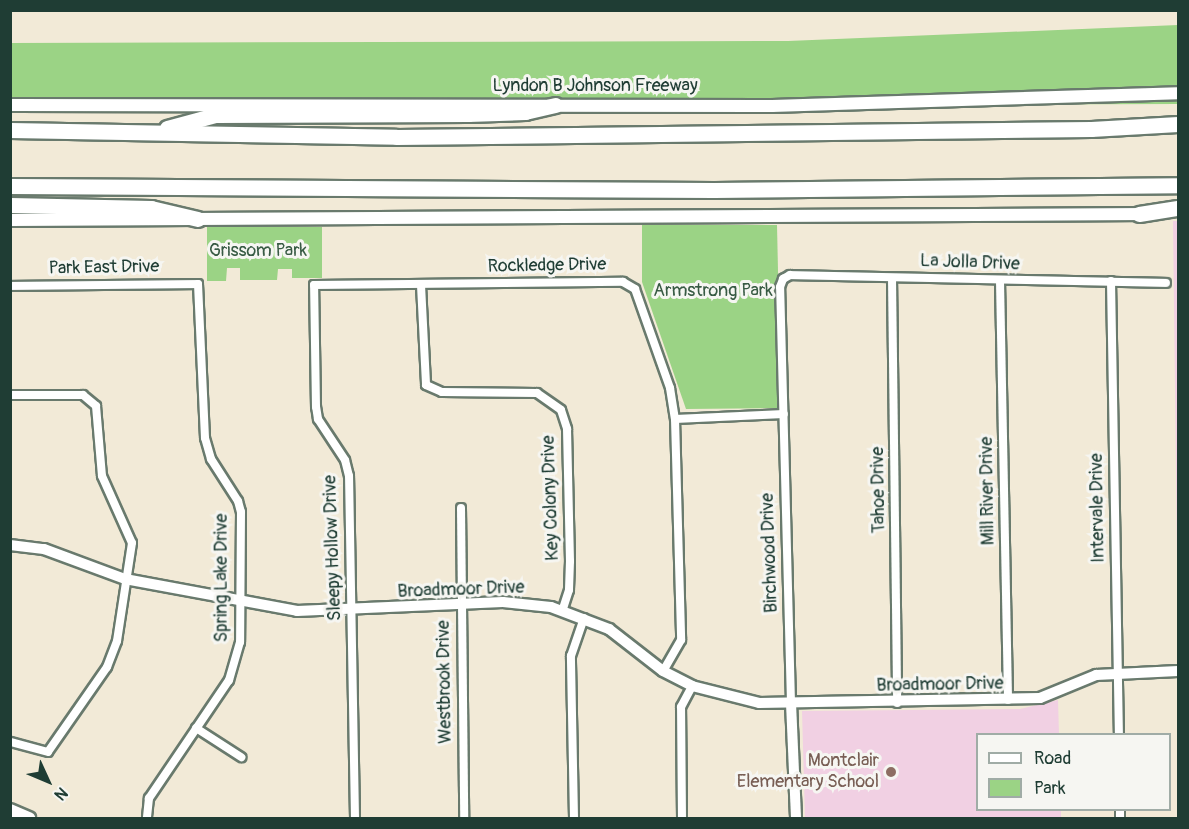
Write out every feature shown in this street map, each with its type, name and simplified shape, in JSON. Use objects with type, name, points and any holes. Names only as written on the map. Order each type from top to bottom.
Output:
[{"type":"highway","points":[[149,133],[215,115],[468,114],[525,112],[555,105]]},
{"type":"highway","points":[[10,130],[396,136],[1091,129],[1179,124]]},
{"type":"highway","points":[[10,186],[714,190],[1179,185]]},
{"type":"highway","points":[[10,205],[151,208],[198,219]]},
{"type":"highway","points":[[1139,214],[1179,208]]},
{"type":"main road","name":"Lyndon B Johnson Freeway","points":[[10,105],[918,103],[1179,93]]},
{"type":"main road","points":[[10,220],[1179,214]]},
{"type":"main road","points":[[10,810],[29,819]]},
{"type":"street","name":"La Jolla Drive","points":[[780,287],[790,275],[1166,284]]},
{"type":"street","name":"Tahoe Drive","points":[[892,278],[897,703]]},
{"type":"street","name":"Mill River Drive","points":[[1000,281],[1008,700]]},
{"type":"street","name":"Intervale Drive","points":[[1111,281],[1119,733]]},
{"type":"street","name":"Rockledge Drive","points":[[314,285],[623,282],[635,288],[670,388],[675,419],[681,640],[663,671]]},
{"type":"street","name":"Park East Drive","points":[[10,286],[198,284]]},
{"type":"street","name":"Spring Lake Drive","points":[[147,819],[149,798],[236,665],[241,599],[238,501],[211,459],[205,438],[198,284]]},
{"type":"street","name":"Sleepy Hollow Drive","points":[[314,285],[313,386],[318,419],[345,460],[349,476],[355,819]]},
{"type":"street","name":"Key Colony Drive","points":[[422,285],[426,385],[442,392],[537,393],[561,410],[567,429],[570,561],[569,590],[562,611]]},
{"type":"street","name":"Birchwood Drive","points":[[780,287],[796,819]]},
{"type":"street","points":[[10,395],[82,395],[96,406],[102,476],[132,543],[114,652],[52,747],[42,753],[10,742]]},
{"type":"street","points":[[675,419],[784,414]]},
{"type":"street","name":"Westbrook Drive","points":[[461,508],[464,819]]},
{"type":"street","name":"Broadmoor Drive","points":[[10,545],[44,549],[125,579],[297,611],[352,611],[517,602],[562,611],[609,629],[663,671],[692,686],[737,700],[897,703],[1040,698],[1084,677],[1118,673],[1179,671]]},
{"type":"street","points":[[574,819],[571,656],[584,618]]},
{"type":"street","points":[[682,819],[681,707],[692,686]]},
{"type":"street","points":[[196,728],[241,757]]},
{"type":"shaded area","points":[[1173,221],[1178,221],[1177,559]]},
{"type":"shaded area","name":"Montclair Elementary School","points":[[1058,700],[1059,733],[976,733],[976,811],[1061,811],[1061,818],[805,818],[802,711],[1020,709]]},
{"type":"green space","points":[[1178,25],[1178,104],[11,108],[10,43],[788,41]]},
{"type":"green space","name":"Armstrong Park","points":[[642,225],[777,225],[781,408],[686,409],[642,282]]},
{"type":"green space","name":"Grissom Park","points":[[207,227],[322,227],[322,278],[292,278],[292,269],[278,269],[277,280],[240,280],[240,268],[227,268],[226,281],[207,281]]},
{"type":"place","name":"Montclair Elementary School","points":[[891,772]]}]
